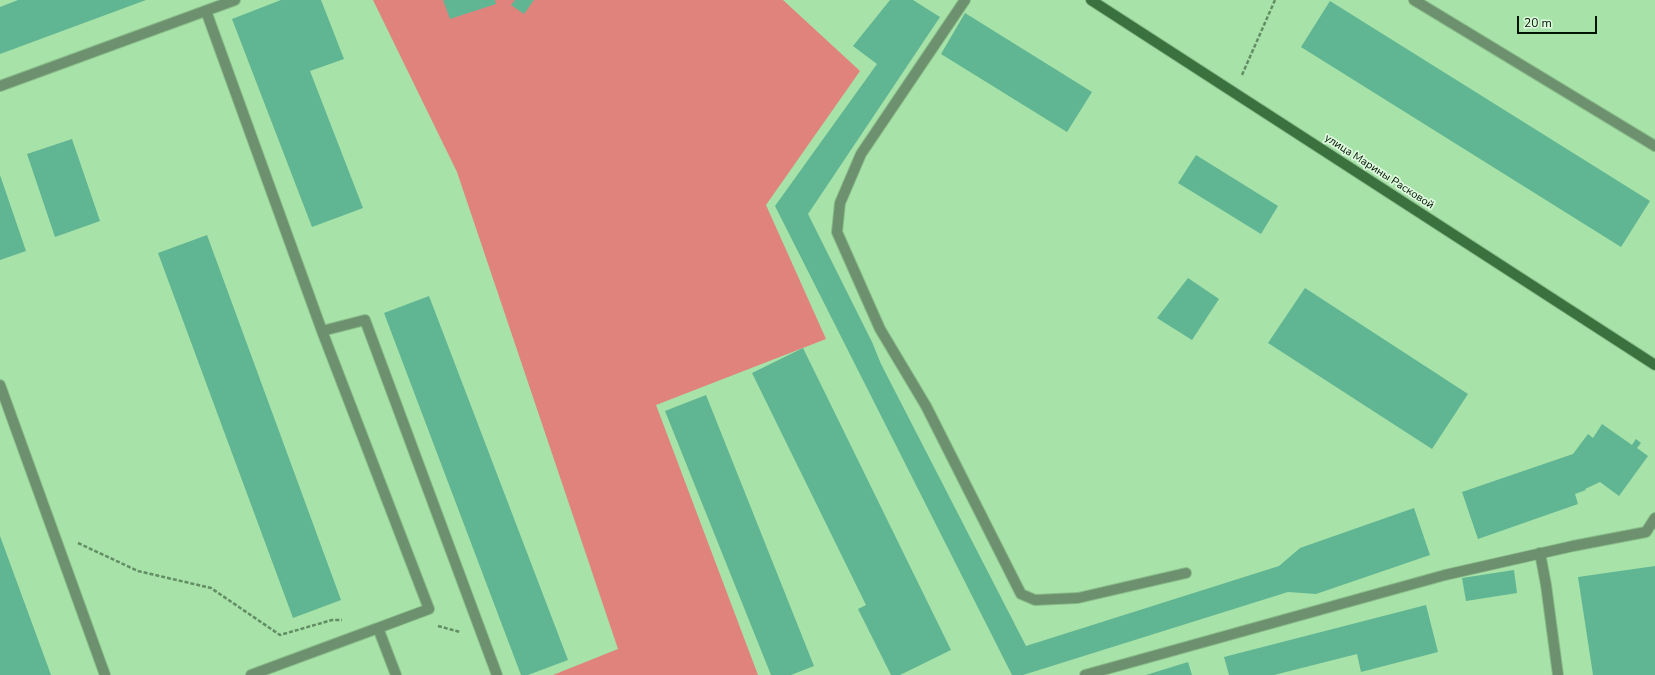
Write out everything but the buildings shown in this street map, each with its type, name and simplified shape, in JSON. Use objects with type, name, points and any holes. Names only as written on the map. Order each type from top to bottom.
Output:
[{"type":"main road","name":"улица Марины Расковой","points":[[1091,0],[1655,365]]},
{"type":"street","points":[[0,86],[235,0]]},
{"type":"street","points":[[965,0],[862,154],[840,203],[837,232],[880,329],[926,406],[1021,594],[1035,600],[1078,598],[1186,573]]},
{"type":"street","points":[[1414,0],[1655,146]]},
{"type":"street","points":[[206,11],[322,330],[429,609],[251,675]]},
{"type":"street","points":[[322,330],[365,320],[497,675]]},
{"type":"street","points":[[0,385],[105,675]]},
{"type":"street","points":[[1085,675],[1445,575],[1540,553],[1646,532],[1655,518]]},
{"type":"street","points":[[1540,553],[1558,675]]},
{"type":"street","points":[[378,628],[396,675]]},
{"type":"path","points":[[1240,81],[1275,0]]},
{"type":"path","points":[[51,526],[85,547],[138,571],[211,588],[280,635],[332,620],[347,619]]},
{"type":"path","points":[[408,617],[464,634]]},
{"type":"shaded area","points":[[373,0],[783,0],[860,71],[766,205],[826,339],[656,405],[758,675],[553,675],[618,649],[457,172]]}]
